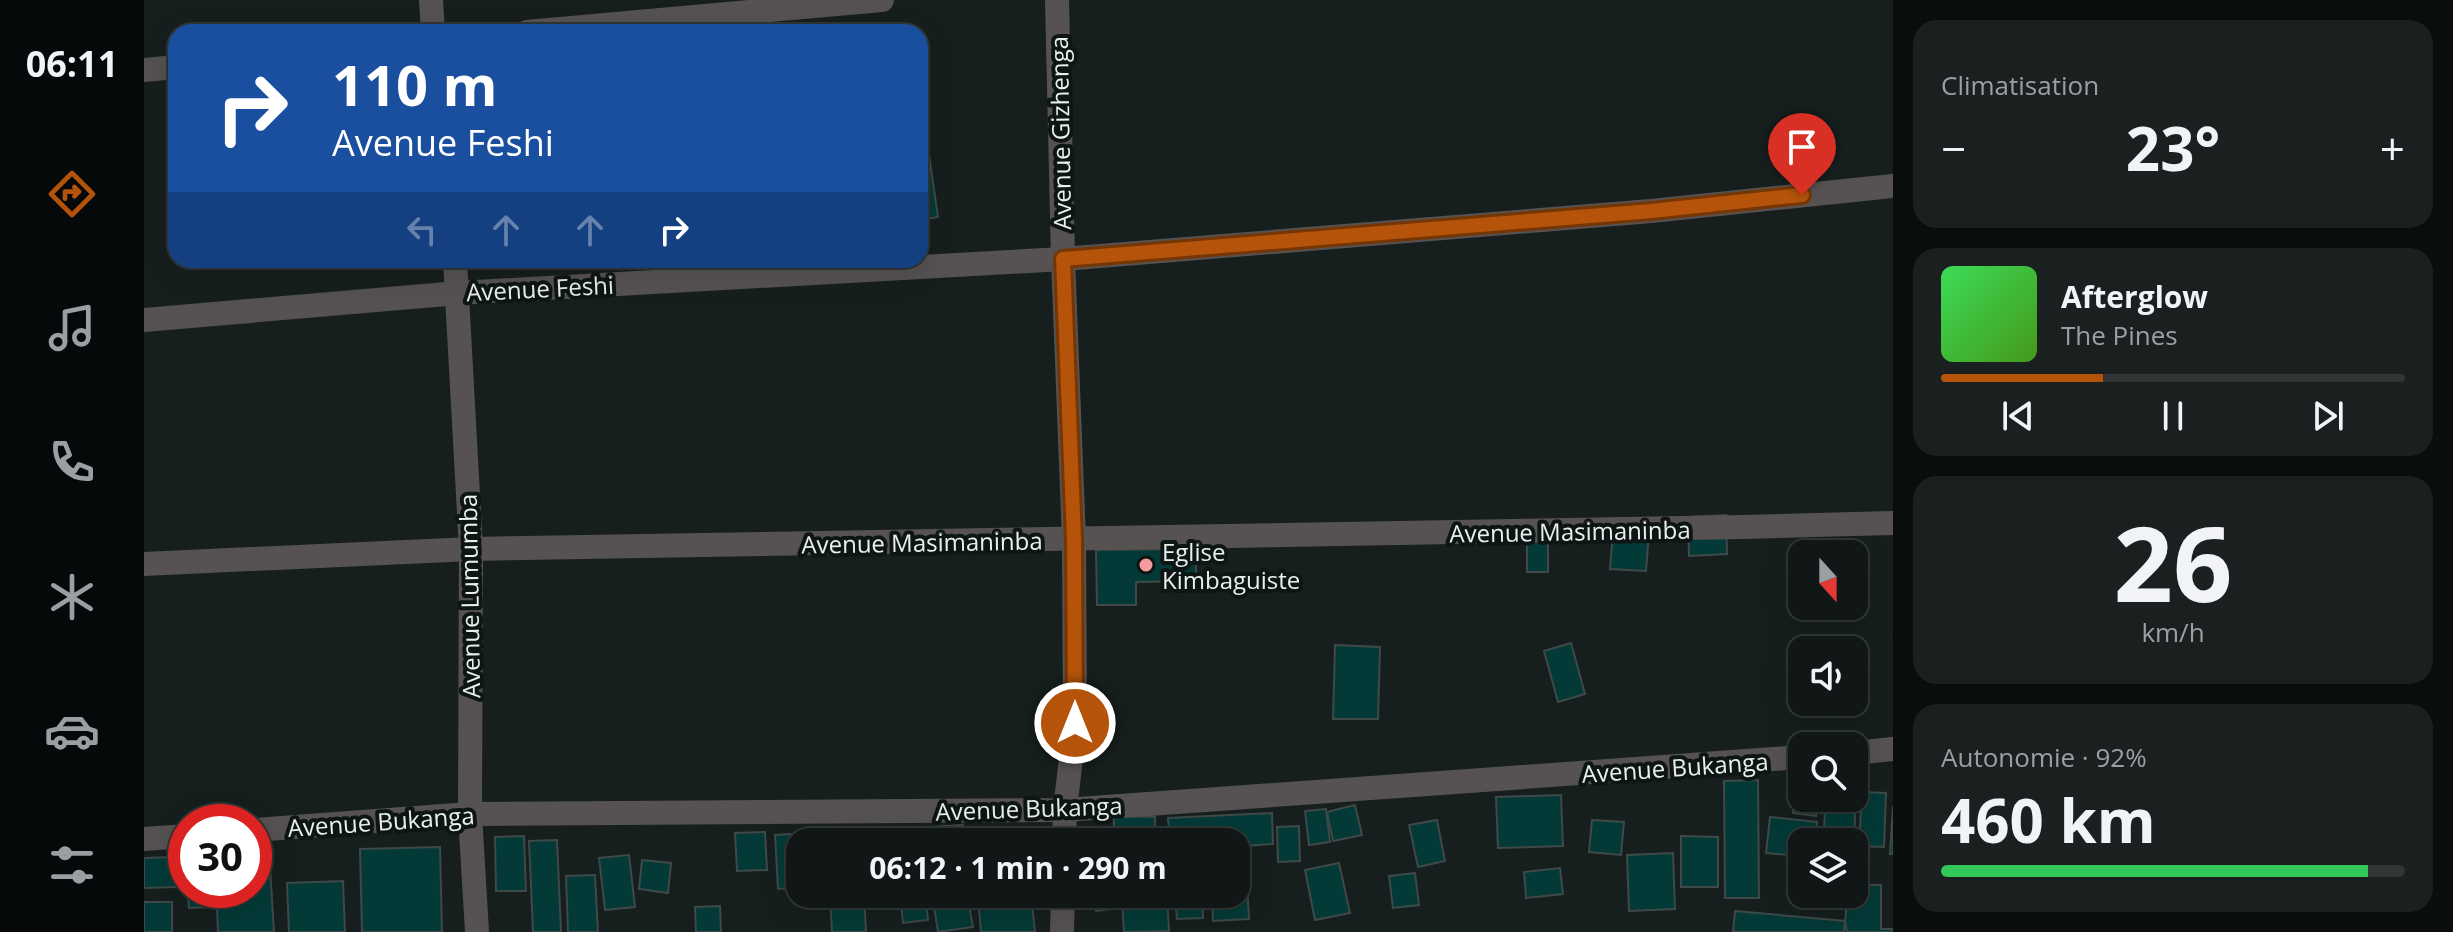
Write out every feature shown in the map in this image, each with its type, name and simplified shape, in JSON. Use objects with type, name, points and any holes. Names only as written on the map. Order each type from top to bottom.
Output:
[{"type":"street","points":[[431,0],[432,24]]},
{"type":"street","points":[[616,24],[882,0]]},
{"type":"street","name":"Avenue Gizhenga","points":[[1057,0],[1074,540],[1075,723],[1064,828]]},
{"type":"street","points":[[144,70],[168,68]]},
{"type":"street","name":"Avenue Feshi","points":[[928,267],[1063,259],[1651,211],[1893,186]]},
{"type":"street","name":"Avenue Lumumba","points":[[456,268],[471,549],[470,814],[477,932]]},
{"type":"street","name":"Avenue Feshi","points":[[144,320],[458,293],[903,268]]},
{"type":"street","name":"Avenue Masimaninba","points":[[144,564],[471,549],[1893,523]]},
{"type":"street","points":[[1868,752],[1893,749]]},
{"type":"street","name":"Avenue Bukanga","points":[[272,829],[470,814],[1065,810],[1788,758]]},
{"type":"street","points":[[144,839],[168,837]]},
{"type":"street","points":[[1062,932],[1063,908]]},
{"type":"building","points":[[928,148],[938,217],[928,219]]},
{"type":"building","points":[[1726,515],[1727,554],[1689,556],[1688,517]]},
{"type":"building","points":[[1614,518],[1650,521],[1646,571],[1610,569]]},
{"type":"building","points":[[1527,531],[1548,531],[1548,572],[1527,572]]},
{"type":"building","name":"Eglise Kimbaguiste","points":[[1196,549],[1196,581],[1136,582],[1136,605],[1097,605],[1096,550]]},
{"type":"building","points":[[1571,643],[1585,694],[1558,702],[1544,651]]},
{"type":"building","points":[[1335,645],[1380,647],[1378,719],[1333,719]]},
{"type":"building","points":[[1758,780],[1759,898],[1725,898],[1724,781]]},
{"type":"building","points":[[1868,792],[1886,793],[1884,847],[1868,846],[1868,828],[1860,828],[1861,812],[1868,812]]},
{"type":"building","points":[[1561,795],[1563,846],[1498,848],[1496,797]]},
{"type":"building","points":[[1355,805],[1362,835],[1333,841],[1327,812]]},
{"type":"building","points":[[1893,806],[1893,854],[1890,854]]},
{"type":"building","points":[[1326,809],[1330,842],[1309,845],[1305,811]]},
{"type":"building","points":[[1793,812],[1817,812],[1816,816]]},
{"type":"building","points":[[1825,812],[1855,812],[1855,828],[1824,828]]},
{"type":"building","points":[[1272,813],[1273,844],[1250,846],[1250,828],[1169,828],[1168,818]]},
{"type":"building","points":[[1114,816],[1155,817],[1155,828],[1114,828]]},
{"type":"building","points":[[1770,817],[1817,822],[1816,828],[1788,828],[1788,855],[1766,853]]},
{"type":"building","points":[[1437,820],[1445,861],[1418,867],[1409,825]]},
{"type":"building","points":[[1592,820],[1624,822],[1621,855],[1589,852]]},
{"type":"building","points":[[963,825],[963,828],[931,828]]},
{"type":"building","points":[[1299,826],[1300,861],[1278,862],[1277,827]]},
{"type":"building","points":[[765,832],[767,870],[737,871],[735,833]]},
{"type":"building","points":[[786,834],[786,888],[778,889],[775,835]]},
{"type":"building","points":[[524,836],[526,891],[496,891],[495,837]]},
{"type":"building","points":[[1681,836],[1718,837],[1718,887],[1681,887]]},
{"type":"building","points":[[557,840],[561,932],[533,932],[529,841]]},
{"type":"building","points":[[440,847],[442,932],[362,932],[360,849]]},
{"type":"building","points":[[1673,853],[1675,909],[1629,911],[1627,855]]},
{"type":"building","points":[[629,855],[635,907],[605,910],[599,858]]},
{"type":"building","points":[[168,857],[168,887],[144,888],[144,858]]},
{"type":"building","points":[[642,860],[671,863],[668,893],[639,889]]},
{"type":"building","points":[[1339,863],[1350,913],[1315,920],[1305,870]]},
{"type":"building","points":[[1560,868],[1563,894],[1526,898],[1524,872]]},
{"type":"building","points":[[1415,873],[1419,905],[1393,908],[1389,876]]},
{"type":"building","points":[[595,875],[598,932],[568,932],[566,876]]},
{"type":"building","points":[[343,881],[345,932],[289,932],[287,883]]},
{"type":"building","points":[[1868,885],[1881,885],[1881,929],[1893,929],[1893,932],[1847,932],[1846,908],[1868,908]]},
{"type":"building","points":[[272,900],[274,932],[218,932],[217,908],[272,908]]},
{"type":"building","points":[[144,902],[168,902],[168,908],[172,908],[172,932],[144,932]]},
{"type":"building","points":[[720,906],[721,932],[696,932],[695,907]]},
{"type":"building","points":[[831,908],[865,908],[866,932],[832,932]]},
{"type":"building","points":[[901,908],[927,908],[928,920],[903,923]]},
{"type":"building","points":[[934,908],[970,908],[973,927],[938,932]]},
{"type":"building","points":[[979,908],[1032,908],[1035,932],[981,932]]},
{"type":"building","points":[[1123,908],[1168,908],[1169,931],[1124,932]]},
{"type":"building","points":[[1176,908],[1203,908],[1203,918],[1177,919]]},
{"type":"building","points":[[1213,908],[1248,908],[1249,919],[1213,921]]},
{"type":"building","points":[[1735,911],[1845,921],[1844,932],[1733,932]]},
{"type":"place","name":"Eglise Kimbaguiste","points":[[1146,565]]},
{"type":"route","points":[[1075,723],[1074,540],[1063,259],[1651,211],[1802,195]]}]
